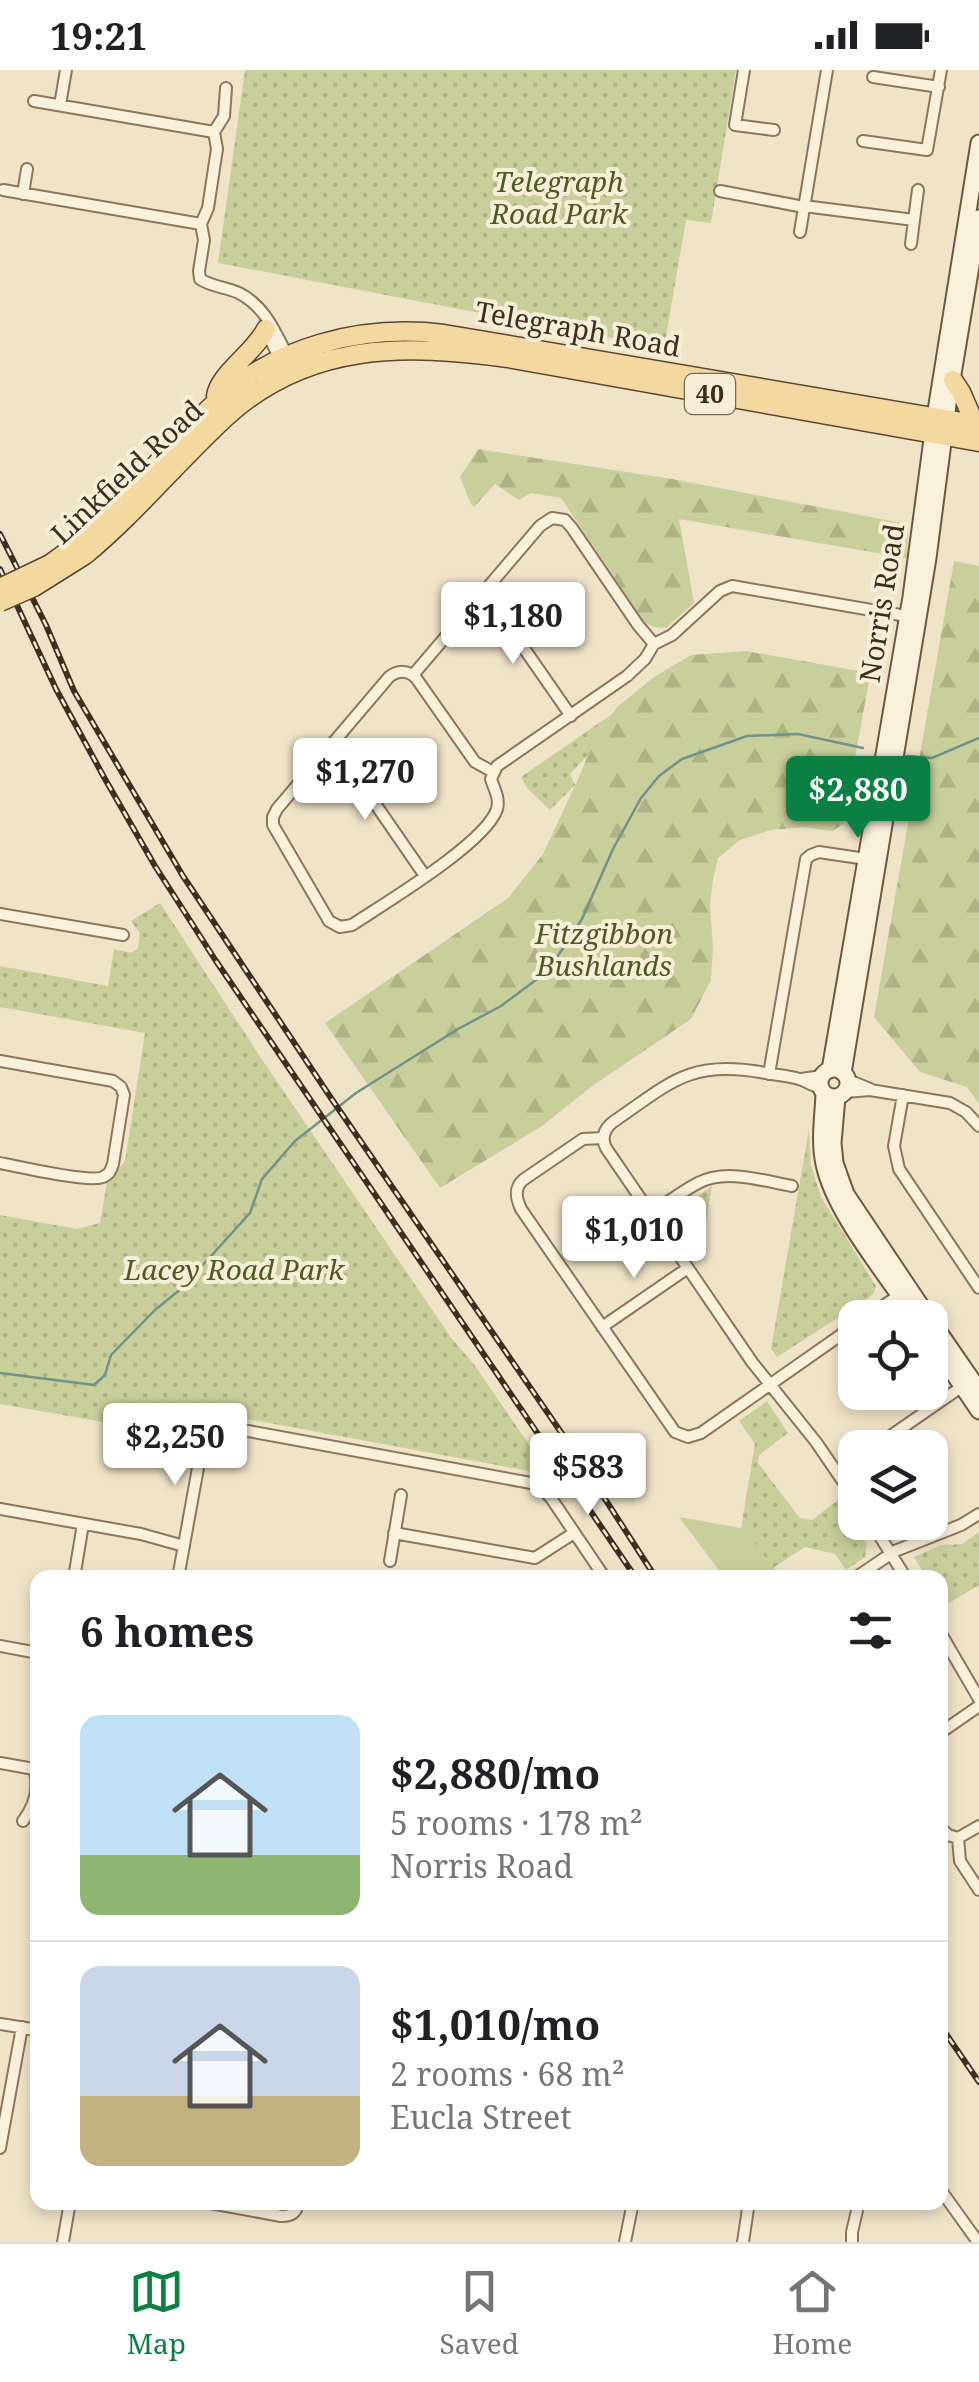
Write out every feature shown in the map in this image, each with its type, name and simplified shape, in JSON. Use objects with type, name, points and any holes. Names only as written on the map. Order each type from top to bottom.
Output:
[{"type":"main road","name":"Norris Road","points":[[834,1084],[912,617],[979,143]]},
{"type":"main road","name":"Norris Road","points":[[940,427],[953,380],[979,218]]},
{"type":"main road","points":[[216,402],[218,386],[258,344],[266,330]]},
{"type":"main road","name":"Telegraph Road","points":[[287,365],[326,342],[359,334],[425,332],[940,427],[978,430]]},
{"type":"main road","name":"Linkfield Road","points":[[0,588],[82,549],[216,402],[245,379],[287,365]]},
{"type":"main road","name":"Linkfield Road","points":[[0,602],[34,587],[118,526],[224,418],[287,365]]},
{"type":"main road","points":[[953,380],[978,430]]},
{"type":"main road","name":"Norris Road","points":[[908,1300],[846,1194],[832,1143],[834,1084],[866,860],[912,617]]},
{"type":"main road","name":"Norris Road","points":[[904,1291],[913,1300]]},
{"type":"main road","name":"Norris Road","points":[[948,1347],[971,1385],[979,1411]]},
{"type":"main road","name":"Norris Road","points":[[948,1359],[971,1385]]},
{"type":"street","points":[[60,105],[66,70]]},
{"type":"street","points":[[744,70],[735,124],[774,130]]},
{"type":"street","points":[[800,232],[827,70]]},
{"type":"street","points":[[863,141],[928,150],[941,70]]},
{"type":"street","points":[[873,77],[939,87]]},
{"type":"street","points":[[226,88],[224,116],[214,132],[218,149],[208,208],[201,224],[204,240],[200,279],[237,292],[268,316],[287,365]]},
{"type":"street","points":[[34,101],[214,132]]},
{"type":"street","points":[[22,194],[27,169]]},
{"type":"street","points":[[3,190],[201,224]]},
{"type":"street","points":[[911,244],[918,190]]},
{"type":"street","points":[[720,191],[766,201],[914,220]]},
{"type":"street","points":[[260,310],[266,330],[287,365]]},
{"type":"street","points":[[412,675],[545,521],[552,518],[561,519],[572,528],[654,644]]},
{"type":"street","points":[[493,772],[475,762],[412,675],[401,672],[389,678],[330,746],[277,809],[273,821],[328,922],[340,928],[352,925],[465,848],[494,815],[498,798],[492,782],[497,766],[634,670],[654,644],[672,635],[720,590],[732,586],[912,617]]},
{"type":"street","points":[[480,594],[498,611],[571,716]]},
{"type":"street","points":[[330,746],[345,760],[425,876]]},
{"type":"street","points":[[770,1074],[806,860],[819,852],[866,860]]},
{"type":"street","points":[[0,914],[123,935]]},
{"type":"street","points":[[0,1061],[113,1081],[124,1095],[113,1164],[105,1176],[93,1179],[0,1163]]},
{"type":"street","points":[[837,1472],[769,1384],[650,1214],[606,1148],[606,1129],[666,1085],[689,1074],[723,1068],[950,1103],[979,1126]]},
{"type":"street","points":[[902,1095],[894,1146],[899,1170],[979,1288]]},
{"type":"street","points":[[604,1138],[583,1139],[523,1180],[516,1192],[521,1209],[672,1428],[684,1436],[701,1434],[838,1337]]},
{"type":"street","points":[[650,1214],[697,1183],[716,1177],[792,1186]]},
{"type":"street","points":[[602,1327],[688,1268]]},
{"type":"street","points":[[891,1300],[904,1291]]},
{"type":"street","points":[[901,1430],[971,1385]]},
{"type":"street","points":[[180,1570],[202,1446],[218,1432],[248,1431],[540,1487],[600,1570]]},
{"type":"street","points":[[390,1561],[401,1495]]},
{"type":"street","points":[[0,1509],[141,1534],[184,1546]]},
{"type":"street","points":[[867,1570],[891,1553],[979,1514]]},
{"type":"street","points":[[75,1570],[84,1524]]},
{"type":"street","points":[[394,1533],[535,1558],[574,1532]]},
{"type":"street","points":[[883,1540],[901,1570]]},
{"type":"street","points":[[0,1646],[30,1652]]},
{"type":"street","points":[[948,1647],[979,1703],[948,1727]]},
{"type":"street","points":[[0,1763],[30,1766]]},
{"type":"street","points":[[23,1820],[30,1811]]},
{"type":"street","points":[[948,1835],[958,1838],[979,1826]]},
{"type":"street","points":[[958,1838],[960,1862],[979,1890]]},
{"type":"street","points":[[0,2024],[30,2029]]},
{"type":"street","points":[[0,2148],[22,2028]]},
{"type":"street","points":[[948,2201],[978,2242]]},
{"type":"street","points":[[63,2242],[69,2210]]},
{"type":"street","points":[[247,2210],[290,2216],[296,2210]]},
{"type":"street","points":[[626,2242],[632,2210]]},
{"type":"street","points":[[743,2242],[748,2210]]},
{"type":"street","points":[[852,2242],[857,2210]]},
{"type":"green space","name":"Telegraph Road Park","points":[[245,70],[736,70],[711,223],[686,220],[664,348],[218,263]]},
{"type":"green space","points":[[478,449],[672,479],[908,524],[907,558],[679,519],[694,603],[666,628],[654,627],[645,623],[561,498],[531,493],[519,500],[495,484],[474,507],[471,504],[460,477]]},
{"type":"green space","points":[[954,561],[979,566],[979,1104],[967,1087],[920,1072],[874,1017]]},
{"type":"green space","name":"Fitzgibbon Bushlands","points":[[746,651],[864,672],[869,681],[843,824],[832,831],[803,827],[771,830],[740,840],[718,858],[710,906],[711,980],[691,1019],[591,1087],[542,1126],[440,1188],[325,1023],[508,898],[543,854],[595,738],[617,707],[654,677],[691,655]]},
{"type":"green space","points":[[612,714],[588,755],[570,774],[575,785],[550,810],[521,777]]},
{"type":"green space","name":"Lacey Road Park","points":[[160,903],[452,1339],[473,1363],[550,1475],[193,1409],[188,1437],[0,1404],[0,1215],[77,1229],[100,1223],[107,1182],[125,1161],[145,1033],[0,1007],[0,966],[108,986],[114,949],[131,953],[138,948],[140,933],[131,921]]},
{"type":"green space","points":[[809,1129],[811,1165],[821,1197],[876,1286],[865,1300],[838,1300],[838,1318],[777,1357],[771,1349]]},
{"type":"green space","points":[[712,1186],[699,1261],[669,1216]]},
{"type":"green space","points":[[767,1401],[788,1433],[759,1455],[758,1463],[800,1518],[812,1520],[838,1500],[838,1540],[864,1540],[865,1557],[846,1570],[835,1554],[805,1547],[773,1568],[741,1528],[755,1444],[739,1421]]},
{"type":"green space","points":[[679,1517],[746,1529],[775,1570],[719,1570]]},
{"type":"green space","points":[[979,1532],[979,1585],[948,1604],[948,1570],[922,1570],[914,1557],[941,1545],[962,1544]]},
{"type":"waterway","points":[[0,1373],[94,1385],[105,1375],[111,1355],[182,1288],[250,1213],[262,1179],[295,1141],[356,1093],[501,1006],[548,971],[582,919],[641,798],[659,776],[682,759],[747,736],[798,734],[863,748]]},
{"type":"waterway","points":[[907,756],[932,758],[979,738]]},
{"type":"railway","points":[[0,534],[74,691],[183,876],[651,1570]]},
{"type":"railway","points":[[0,569],[56,689],[155,866],[631,1570]]},
{"type":"railway","points":[[948,2037],[979,2082]]}]
